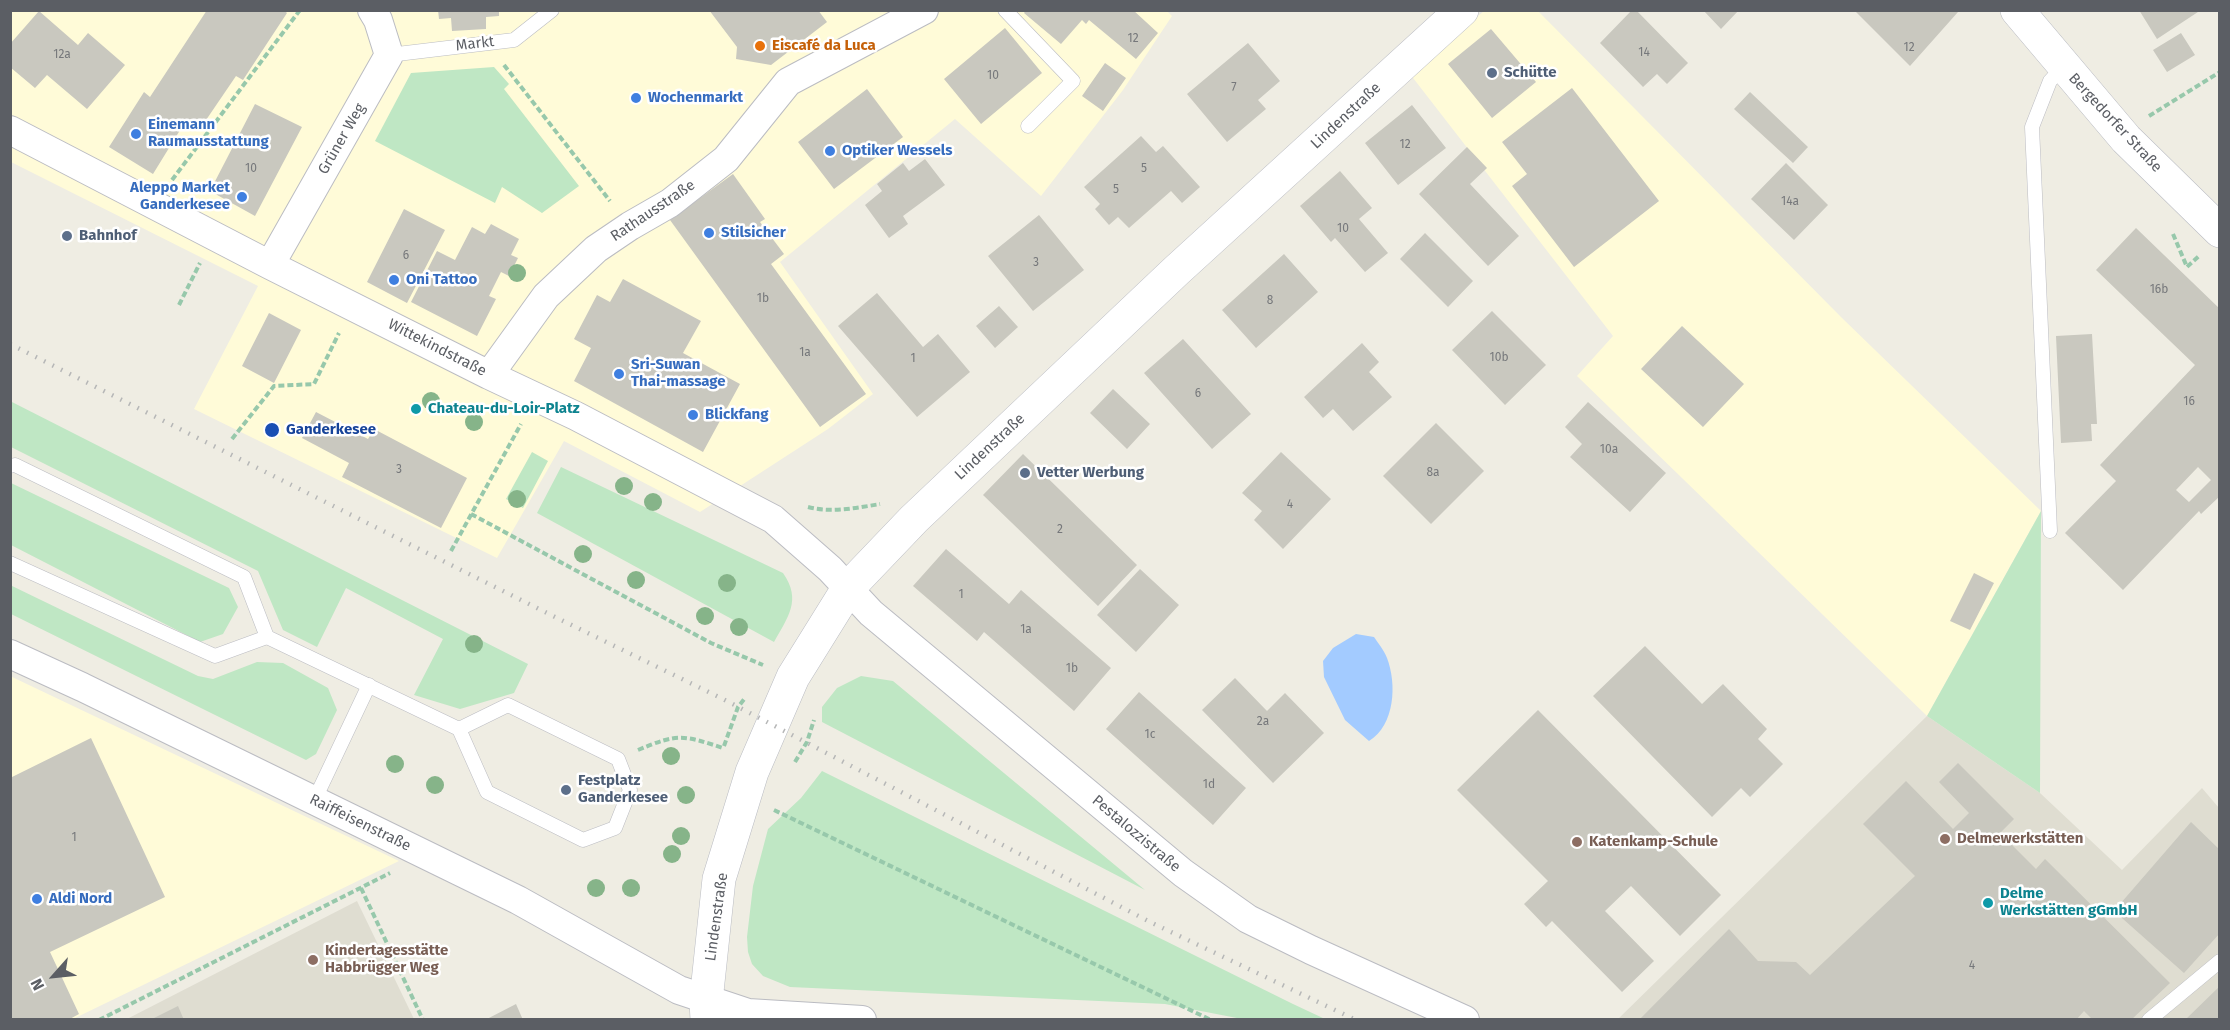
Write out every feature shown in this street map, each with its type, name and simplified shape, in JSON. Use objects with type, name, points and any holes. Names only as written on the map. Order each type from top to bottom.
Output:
[{"type":"street","points":[[372,10],[378,20],[389,55]]},
{"type":"street","name":"Rathausstraße","points":[[489,375],[546,296],[596,249],[670,203],[726,159],[789,82],[924,10]]},
{"type":"street","name":"Lindenstraße","points":[[707,1010],[719,879],[752,772],[793,677],[849,587],[914,519],[1176,272],[1462,10]]},
{"type":"street","name":"Bergedorfer Straße","points":[[2017,10],[2063,68],[2126,139],[2220,231]]},
{"type":"street","name":"Grüner Weg","points":[[270,265],[389,55]]},
{"type":"street","name":"Wittekindstraße","points":[[10,130],[270,265],[659,458],[773,519],[849,587]]},
{"type":"street","name":"Pestalozzistraße","points":[[849,587],[872,613],[1183,873],[1239,912],[1311,950],[1465,1020]]},
{"type":"street","name":"Raiffeisenstraße","points":[[10,654],[518,900],[679,990],[707,1010],[862,1020]]},
{"type":"lane","name":"Markt","points":[[389,55],[514,40],[552,10]]},
{"type":"lane","points":[[1005,10],[1073,81],[1028,126]]},
{"type":"lane","points":[[2050,531],[2032,127],[2050,81],[2063,68]]},
{"type":"lane","points":[[10,466],[15,465],[244,577],[267,637],[459,729],[487,792],[583,840],[615,828],[630,790],[618,759],[508,705],[459,729]]},
{"type":"lane","points":[[10,563],[215,656],[267,637]]},
{"type":"lane","points":[[314,801],[369,686]]},
{"type":"lane","points":[[2149,1020],[2220,961]]},
{"type":"path","points":[[168,185],[300,10]]},
{"type":"path","points":[[487,43],[630,226]]},
{"type":"path","points":[[2144,121],[2154,112],[2220,72]]},
{"type":"path","points":[[179,305],[214,236]]},
{"type":"path","points":[[232,439],[274,386],[314,384],[352,305]]},
{"type":"path","points":[[451,551],[535,396]]},
{"type":"path","points":[[471,514],[711,643],[793,677]]},
{"type":"path","points":[[791,769],[807,742],[816,713]]},
{"type":"path","points":[[618,759],[664,739],[689,736],[723,748]]},
{"type":"path","points":[[768,807],[1211,1020]]},
{"type":"path","points":[[99,1020],[425,855]]},
{"type":"path","points":[[361,888],[423,1020]]},
{"type":"shaded area","points":[[1166,10],[1172,16],[1123,90],[1041,196],[955,119],[780,262],[873,394],[828,429],[700,512],[564,441],[497,558],[194,409],[258,286],[11,162],[10,11]]},
{"type":"shaded area","points":[[1484,11],[1538,11],[1841,317],[2041,511],[1927,716],[1577,376],[1613,336],[1410,74]]},
{"type":"shaded area","points":[[10,676],[399,861],[73,1019],[11,1019]]},
{"type":"shaded area","name":"Delmewerkstätten","points":[[1927,716],[2040,793],[2122,870],[2202,788],[2219,808],[2219,1019],[1617,1020]]},
{"type":"shaded area","name":"Kindertagesstätte Habbrügger Weg","points":[[357,901],[414,1019],[125,1020]]},
{"type":"green space","points":[[494,67],[509,84],[504,89],[579,186],[542,213],[502,187],[495,203],[375,141],[411,73]]},
{"type":"green space","points":[[10,401],[528,664],[514,693],[460,709],[414,695],[443,639],[346,588],[317,647],[283,630],[258,571],[11,447]]},
{"type":"green space","points":[[532,452],[548,461],[523,508],[506,499]]},
{"type":"green space","points":[[561,467],[783,573],[792,592],[791,608],[774,642],[537,513]]},
{"type":"green space","points":[[11,483],[229,588],[238,607],[223,634],[200,642],[11,545]]},
{"type":"green space","points":[[2041,511],[2040,793],[1927,716]]},
{"type":"green space","points":[[10,585],[198,676],[213,679],[257,662],[283,663],[328,688],[337,710],[316,754],[306,760],[11,614]]},
{"type":"green space","points":[[861,676],[893,681],[1145,890],[822,722],[822,707],[837,688]]},
{"type":"green space","points":[[822,771],[1325,1019],[1242,1019],[1165,1004],[790,987],[763,976],[752,964],[747,937],[753,886],[768,829],[801,798]]},
{"type":"water","points":[[1356,634],[1374,637],[1387,658],[1392,680],[1392,703],[1389,715],[1378,734],[1369,741],[1345,720],[1324,677],[1323,661],[1333,648]]},
{"type":"building","points":[[207,10],[284,10],[287,13],[243,80],[236,76],[204,123],[189,125],[185,122],[153,174],[109,147],[144,92],[150,97]]},
{"type":"building","points":[[438,10],[499,10],[499,16],[486,17],[486,29],[452,31],[451,18],[439,19]]},
{"type":"building","points":[[709,10],[818,10],[827,22],[771,65],[736,59],[737,47]]},
{"type":"building","points":[[1026,10],[1133,10],[1158,33],[1136,59],[1089,20],[1086,24],[1082,20],[1061,44],[1024,13]]},
{"type":"building","points":[[1632,10],[1636,10],[1688,63],[1667,84],[1657,74],[1643,87],[1600,43]]},
{"type":"building","points":[[1703,10],[1739,10],[1721,29]]},
{"type":"building","points":[[1854,10],[1956,10],[1958,12],[1910,66]]},
{"type":"building","points":[[2139,10],[2201,10],[2157,39]]},
{"type":"building","points":[[39,11],[78,45],[88,33],[125,65],[87,109],[47,75],[35,88],[10,67],[10,44]]},
{"type":"building","points":[[1005,28],[1042,73],[981,124],[944,79]]},
{"type":"building","name":"Schütte","points":[[1491,29],[1536,82],[1492,118],[1448,64]]},
{"type":"building","points":[[2181,33],[2195,55],[2167,72],[2153,50]]},
{"type":"building","points":[[1248,43],[1280,81],[1258,100],[1266,109],[1227,142],[1187,94]]},
{"type":"building","points":[[1105,63],[1126,78],[1103,111],[1082,96]]},
{"type":"building","points":[[1572,88],[1659,201],[1574,267],[1512,186],[1527,174],[1502,142]]},
{"type":"building","points":[[867,89],[903,137],[834,189],[798,142]]},
{"type":"building","points":[[1750,92],[1808,147],[1793,163],[1734,109]]},
{"type":"building","points":[[255,104],[302,127],[255,216],[210,191]]},
{"type":"building","points":[[1412,105],[1446,148],[1398,185],[1365,143]]},
{"type":"building","points":[[1141,136],[1156,152],[1163,146],[1200,187],[1182,203],[1171,191],[1129,228],[1118,217],[1109,225],[1095,209],[1100,204],[1084,187]]},
{"type":"building","points":[[1467,147],[1487,168],[1470,184],[1519,236],[1488,266],[1419,194]]},
{"type":"building","points":[[925,159],[945,185],[903,216],[908,224],[889,238],[865,205],[882,191],[877,184],[903,163],[909,171]]},
{"type":"building","points":[[1786,163],[1828,205],[1794,240],[1751,199]]},
{"type":"building","points":[[1340,171],[1372,208],[1359,219],[1388,253],[1365,272],[1335,238],[1331,242],[1300,206]]},
{"type":"building","points":[[733,174],[765,219],[760,222],[784,254],[771,264],[866,394],[820,427],[670,220]]},
{"type":"building","points":[[404,209],[445,230],[407,303],[367,282]]},
{"type":"building","points":[[1039,215],[1084,270],[1033,311],[988,256]]},
{"type":"building","points":[[491,224],[519,239],[511,255],[518,258],[509,276],[501,272],[489,296],[496,299],[477,336],[411,302],[437,251],[455,260],[472,227],[485,234]]},
{"type":"building","points":[[2136,228],[2220,309],[2220,496],[2201,514],[2199,511],[2123,590],[2065,533],[2116,481],[2100,465],[2195,365],[2096,270]],"holes":[[[2198,467],[2211,480],[2189,502],[2176,490]]]},
{"type":"building","points":[[1425,233],[1473,281],[1448,307],[1400,259]]},
{"type":"building","points":[[1284,254],[1318,292],[1256,348],[1222,310]]},
{"type":"building","points":[[623,279],[701,321],[683,353],[740,384],[703,452],[574,381],[591,348],[574,339],[597,295],[610,302]]},
{"type":"building","points":[[877,293],[923,347],[938,334],[970,372],[917,417],[838,326]]},
{"type":"building","points":[[999,306],[1018,327],[995,348],[976,326]]},
{"type":"building","points":[[1492,311],[1546,365],[1505,405],[1452,350]]},
{"type":"building","points":[[269,313],[301,330],[274,383],[242,366]]},
{"type":"building","points":[[1682,326],[1744,384],[1703,427],[1641,369]]},
{"type":"building","points":[[2092,334],[2097,424],[2091,424],[2092,441],[2061,443],[2056,336]]},
{"type":"building","points":[[1183,339],[1251,414],[1212,449],[1144,373]]},
{"type":"building","points":[[1362,343],[1379,362],[1369,372],[1392,397],[1353,431],[1333,409],[1323,418],[1304,397]]},
{"type":"building","points":[[1113,389],[1150,424],[1127,449],[1090,413]]},
{"type":"building","points":[[1588,402],[1666,473],[1630,512],[1570,457],[1582,444],[1565,427]]},
{"type":"building","points":[[316,412],[368,439],[374,429],[467,478],[441,528],[342,477],[349,463],[302,438]]},
{"type":"building","points":[[1436,423],[1484,471],[1431,524],[1383,476]]},
{"type":"building","points":[[1281,452],[1331,499],[1283,549],[1254,520],[1262,511],[1242,493]]},
{"type":"building","points":[[1023,454],[1137,565],[1098,606],[983,495]]},
{"type":"building","points":[[946,549],[1009,604],[1021,590],[1111,668],[1074,711],[984,632],[977,641],[913,586]]},
{"type":"building","points":[[1140,569],[1179,605],[1136,652],[1097,615]]},
{"type":"building","points":[[1974,573],[1994,583],[1970,630],[1950,621]]},
{"type":"building","points":[[1645,646],[1702,704],[1723,684],[1767,729],[1758,739],[1783,764],[1750,797],[1741,788],[1712,817],[1593,696]]},
{"type":"building","points":[[1235,678],[1267,711],[1285,693],[1324,733],[1273,783],[1202,710]]},
{"type":"building","points":[[1139,692],[1246,788],[1213,825],[1106,729]]},
{"type":"building","points":[[1538,710],[1721,895],[1680,936],[1631,886],[1605,911],[1654,961],[1622,992],[1552,921],[1546,927],[1524,904],[1548,881],[1457,790]]},
{"type":"building","points":[[91,738],[165,897],[50,952],[79,1014],[68,1020],[10,1020],[10,778]]},
{"type":"building","name":"Delme Werkstätten gGmbH","points":[[1958,763],[2014,819],[2000,833],[2036,869],[2045,859],[2170,983],[2131,1020],[2093,1020],[2084,1011],[2076,1020],[1639,1020],[1729,929],[1758,961],[1796,962],[1810,975],[1915,876],[1863,824],[1906,781],[1953,829],[1969,813],[1939,782]]},
{"type":"building","points":[[2191,822],[2220,850],[2220,933],[2184,973],[2114,911]]},
{"type":"building","points":[[2220,986],[2220,1020],[2185,1020]]},
{"type":"building","points":[[516,1004],[523,1020],[485,1020]]},
{"type":"building","points":[[178,1006],[184,1020],[150,1020]]},
{"type":"railway","points":[[10,344],[723,699],[1150,922],[1356,1020]]},
{"type":"place","name":"Eiscafé da Luca","points":[[760,46]]},
{"type":"place","name":"Schütte","points":[[1492,73]]},
{"type":"place","name":"Wochenmarkt","points":[[636,98]]},
{"type":"place","name":"Einemann Raumausstattung","points":[[136,134]]},
{"type":"place","name":"Optiker Wessels","points":[[830,151]]},
{"type":"place","name":"Aleppo Market Ganderkesee","points":[[242,197]]},
{"type":"place","name":"Stilsicher","points":[[709,233]]},
{"type":"place","name":"Bahnhof","points":[[67,236]]},
{"type":"place","name":"Oni Tattoo","points":[[394,280]]},
{"type":"place","name":"Sri-Suwan Thai-massage","points":[[619,374]]},
{"type":"place","name":"Chateau-du-Loir-Platz","points":[[416,409]]},
{"type":"place","name":"Blickfang","points":[[693,415]]},
{"type":"place","name":"Ganderkesee","points":[[272,430]]},
{"type":"place","name":"Vetter Werbung","points":[[1025,473]]},
{"type":"place","name":"Festplatz Ganderkesee","points":[[566,790]]},
{"type":"place","name":"Delmewerkstätten","points":[[1945,839]]},
{"type":"place","name":"Katenkamp-Schule","points":[[1577,842]]},
{"type":"place","name":"Aldi Nord","points":[[37,899]]},
{"type":"place","name":"Delme Werkstätten gGmbH","points":[[1988,903]]},
{"type":"place","name":"Kindertagesstätte Habbrügger Weg","points":[[313,960]]}]
